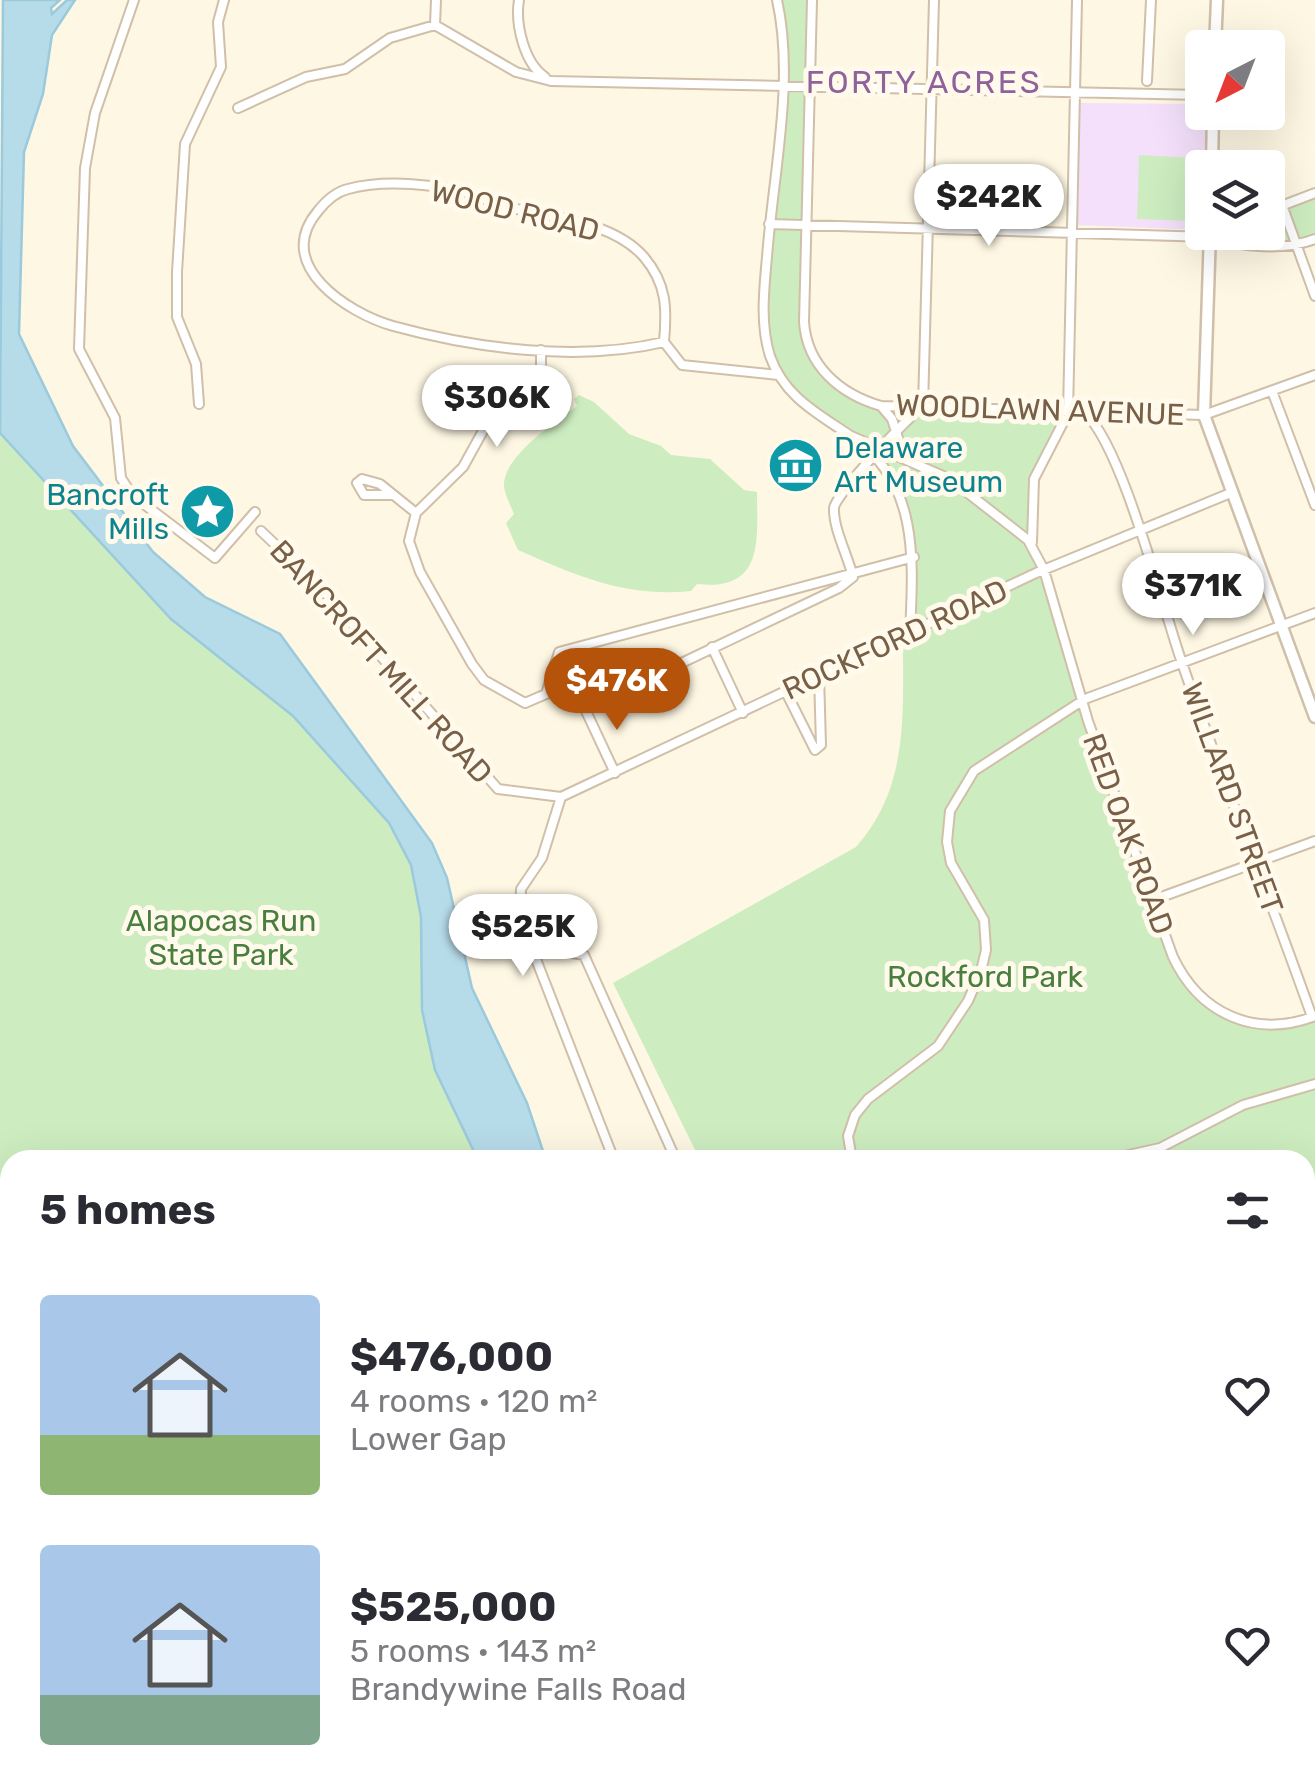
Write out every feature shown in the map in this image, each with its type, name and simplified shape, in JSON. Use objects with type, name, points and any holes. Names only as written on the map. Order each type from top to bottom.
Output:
[{"type":"street","points":[[134,0],[95,112],[85,168],[79,349],[114,418],[121,478],[132,495],[215,558],[256,512]]},
{"type":"street","points":[[199,404],[196,364],[177,317],[176,272],[184,144],[221,67],[218,22],[224,0]]},
{"type":"street","points":[[435,25],[436,0]]},
{"type":"street","points":[[519,0],[518,23],[528,56],[534,70],[551,81]]},
{"type":"street","points":[[777,0],[781,87],[769,224],[765,331],[778,375],[802,404],[851,436],[875,459],[903,505],[914,557],[910,634]]},
{"type":"street","points":[[806,225],[812,0]]},
{"type":"street","points":[[853,577],[833,513],[835,500],[875,459],[894,430],[922,407],[934,0]]},
{"type":"street","points":[[1068,413],[1077,0]]},
{"type":"street","points":[[1147,81],[1151,0]]},
{"type":"street","points":[[1216,30],[1217,0]]},
{"type":"street","points":[[238,108],[306,78],[345,69],[390,38],[435,25],[516,72],[551,81],[1185,94]]},
{"type":"street","name":"WOOD ROAD","points":[[382,182],[473,194],[615,236],[642,254],[656,274],[668,301],[664,342],[628,350],[541,350],[403,328],[346,308],[312,274],[303,247],[309,222],[343,190],[382,182]]},
{"type":"street","points":[[1285,204],[1315,193]]},
{"type":"street","points":[[1285,213],[1315,296]]},
{"type":"street","points":[[769,224],[1185,234]]},
{"type":"street","name":"WOODLAWN AVENUE","points":[[806,225],[804,322],[812,354],[825,374],[849,394],[881,406],[1204,415],[1315,375]]},
{"type":"street","points":[[1285,245],[1315,240]]},
{"type":"street","points":[[1211,250],[1204,415],[1315,717]]},
{"type":"street","points":[[664,342],[682,364],[778,375]]},
{"type":"street","points":[[541,350],[541,373],[494,412],[463,467],[416,513],[409,541],[420,572],[472,664],[484,680],[512,700],[525,704],[546,694],[559,652],[853,577],[914,557]]},
{"type":"street","points":[[1272,391],[1315,505]]},
{"type":"street","points":[[881,406],[904,457]]},
{"type":"street","name":"RED OAK ROAD","points":[[1032,547],[1034,479],[1068,413]]},
{"type":"street","name":"WILLARD STREET","points":[[1086,414],[1102,436],[1139,529],[1182,662],[1314,1016]]},
{"type":"street","name":"RED OAK ROAD","points":[[851,436],[904,457],[978,497],[1012,522],[1032,547],[1044,570],[1088,721],[1177,966],[1208,1004],[1258,1025],[1289,1024],[1314,1016]]},
{"type":"street","name":"ROCKFORD ROAD","points":[[561,797],[1044,570],[1232,492]]},
{"type":"street","points":[[391,494],[416,513]]},
{"type":"street","name":"BANCROFT MILL ROAD","points":[[261,532],[319,586],[474,768],[498,790],[561,797]]},
{"type":"street","points":[[615,772],[585,709],[839,588],[853,577]]},
{"type":"street","points":[[850,1150],[848,1136],[855,1115],[868,1099],[938,1046],[968,1001],[981,971],[986,950],[984,920],[974,896],[957,874],[946,842],[955,799],[981,764],[1084,698],[1315,613]]},
{"type":"street","points":[[712,646],[743,713]]},
{"type":"street","points":[[786,692],[814,750],[822,745],[819,675]]},
{"type":"street","points":[[561,797],[542,858],[520,889],[520,918],[610,1150]]},
{"type":"street","points":[[1153,900],[1315,841]]},
{"type":"street","points":[[530,946],[584,955],[672,1150]]},
{"type":"street","points":[[1151,1150],[1243,1105],[1315,1084]]},
{"type":"shaded area","points":[[1080,103],[1185,104],[1185,130],[1205,130],[1205,150],[1185,150],[1185,229],[1075,225]]},
{"type":"green space","name":"Rockford Park","points":[[777,0],[812,0],[804,322],[816,358],[841,387],[884,404],[949,411],[1068,413],[1037,470],[1032,547],[1044,570],[1085,709],[1173,957],[1208,1004],[1269,1026],[1315,1016],[1315,1150],[695,1150],[613,983],[856,847],[885,801],[899,751],[903,644],[909,632],[914,597],[913,556],[904,506],[875,459],[883,449],[840,428],[808,406],[783,376],[765,331],[783,52]]},
{"type":"green space","points":[[1139,155],[1185,157],[1185,221],[1137,219]]},
{"type":"green space","points":[[1315,193],[1315,239],[1285,245],[1285,204]]},
{"type":"green space","name":"Alapocas Run State Park","points":[[0,386],[51,451],[420,837],[455,984],[522,1150],[0,1150]]},
{"type":"green space","points":[[579,395],[594,402],[629,434],[661,446],[671,455],[710,459],[744,490],[757,492],[756,544],[746,571],[735,580],[697,584],[691,591],[645,591],[580,576],[518,550],[506,523],[514,514],[504,487],[507,472],[522,450],[577,406],[574,399]]},
{"type":"water","points":[[3,0],[60,0],[51,8],[52,14],[67,0],[75,0],[52,35],[43,94],[24,152],[19,334],[73,446],[153,552],[205,597],[280,634],[432,843],[447,878],[472,988],[527,1103],[543,1150],[473,1150],[435,1070],[422,1010],[421,917],[411,865],[389,823],[293,716],[171,619],[0,433]]},
{"type":"place","name":"Delaware Art Museum","points":[[795,465]]},
{"type":"place","name":"Bancroft Mills","points":[[208,512]]},
{"type":"district","name":"FORTY ACRES","points":[[924,82]]}]
